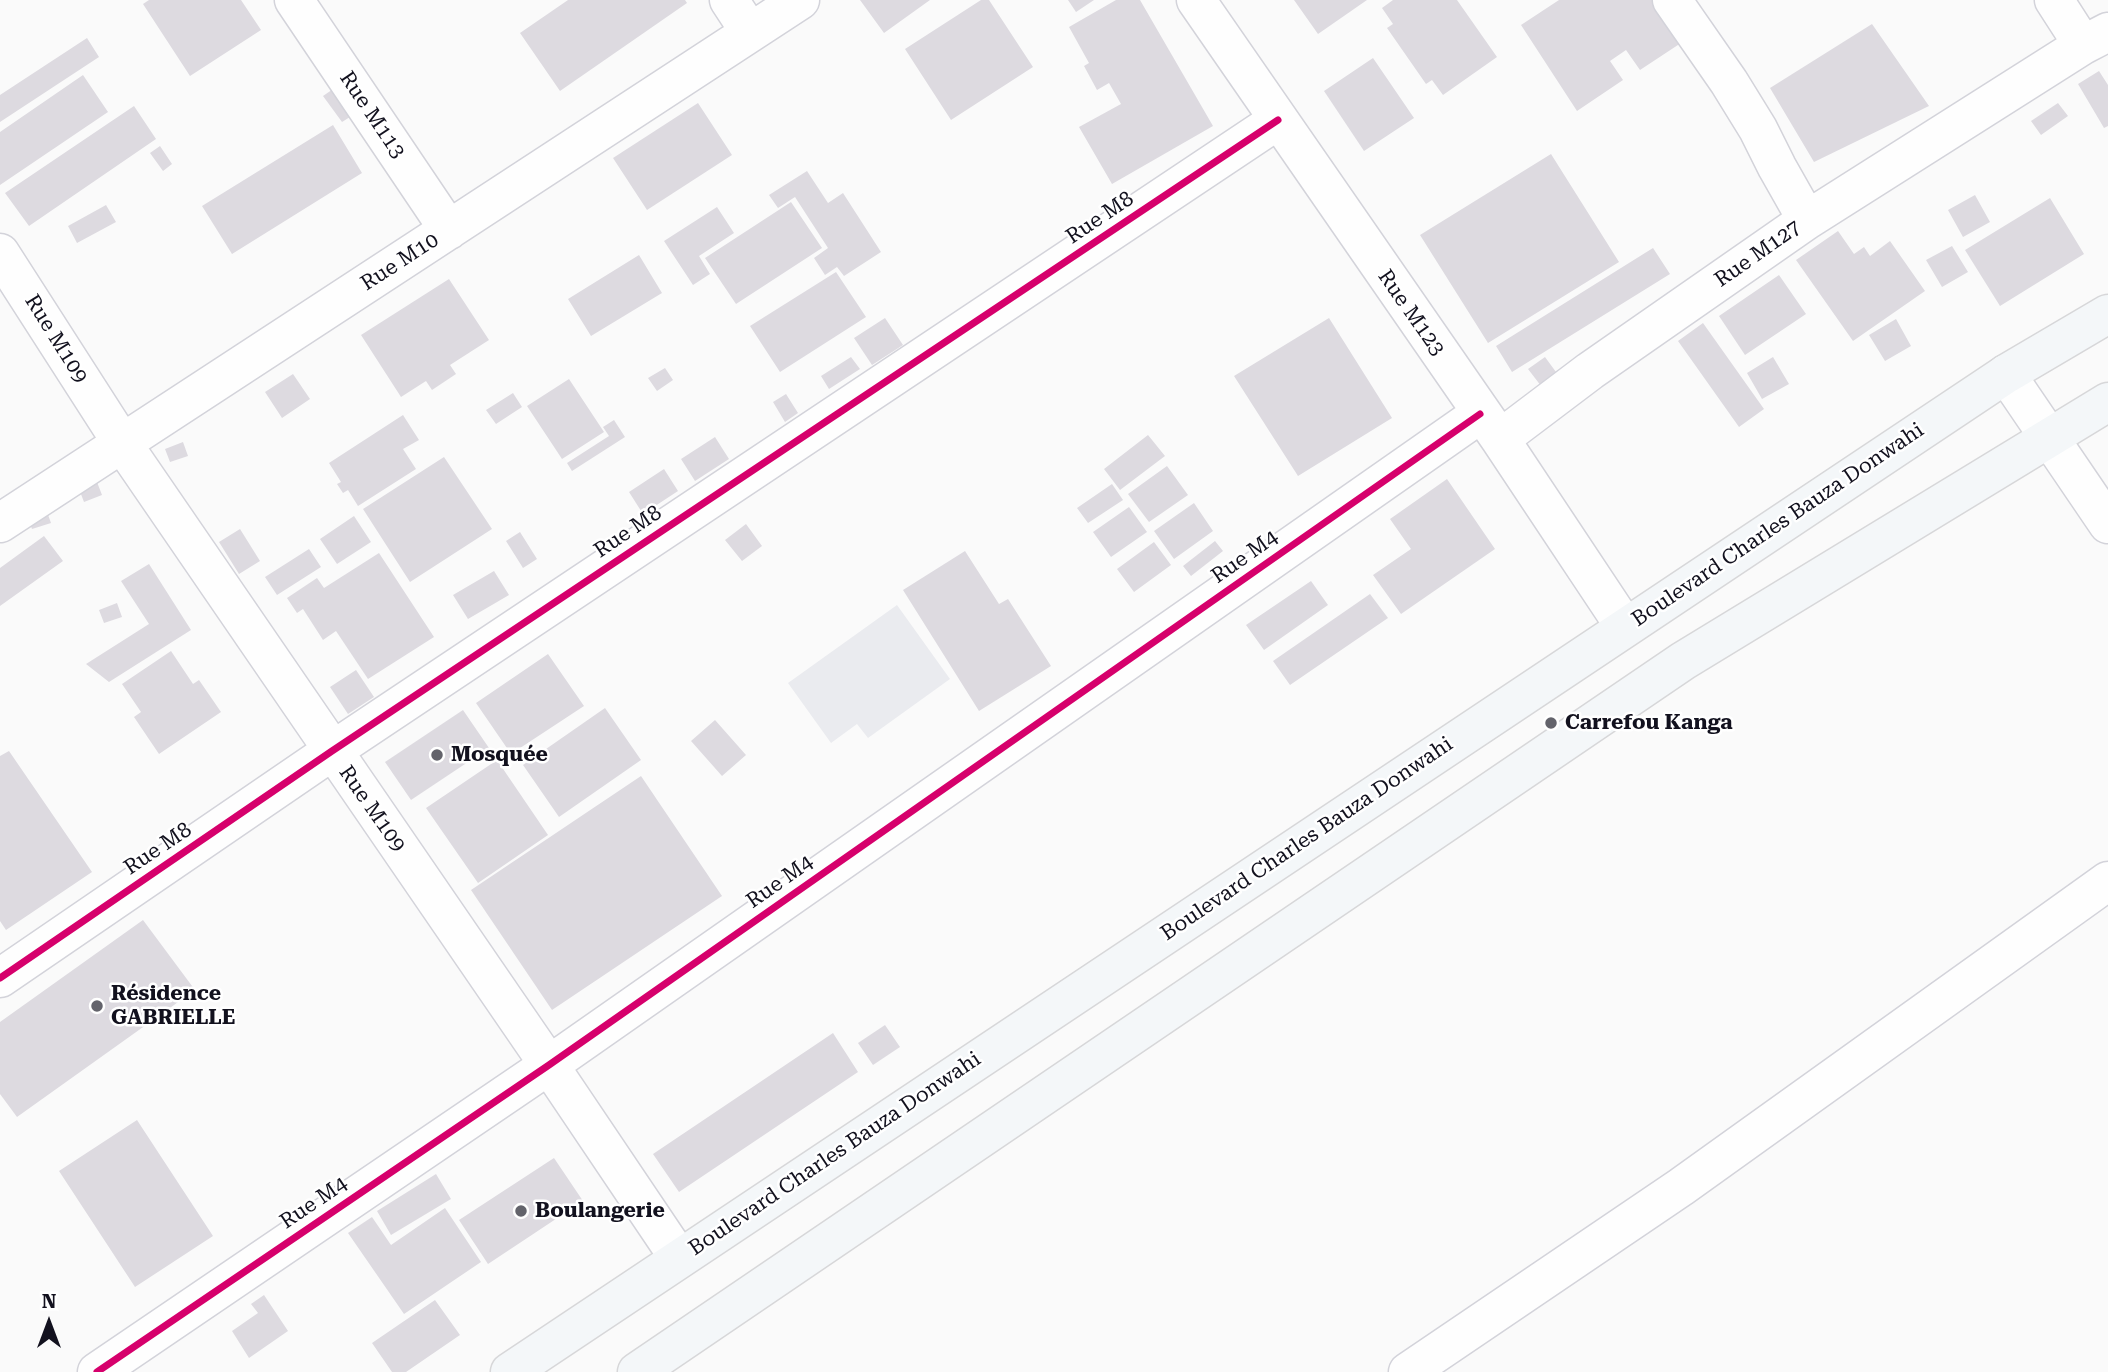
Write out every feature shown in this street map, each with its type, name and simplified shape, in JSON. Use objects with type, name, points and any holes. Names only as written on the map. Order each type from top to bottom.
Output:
[{"type":"main road","name":"Boulevard Charles Bauza Donwahi","points":[[510,1372],[2006,374],[2108,314]]},
{"type":"main road","points":[[637,1372],[1683,661],[2108,402]]},
{"type":"street","name":"Rue M113","points":[[294,0],[449,230]]},
{"type":"street","points":[[729,0],[750,32]]},
{"type":"street","name":"Rue M10","points":[[0,523],[800,0]]},
{"type":"street","name":"Rue M123","points":[[1196,0],[1625,627]]},
{"type":"street","name":"Rue M127","points":[[1490,426],[1590,371],[1807,219],[1758,129],[1672,0]]},
{"type":"street","points":[[1807,219],[2096,38],[2054,0]]},
{"type":"street","name":"Rue M8","points":[[0,978],[332,751],[1278,120]]},
{"type":"street","name":"Rue M109","points":[[0,253],[14,291],[122,443],[679,1258]]},
{"type":"street","points":[[2006,374],[2108,524]]},
{"type":"street","name":"Rue M4","points":[[97,1372],[1490,426]]},
{"type":"street","points":[[1408,1372],[1681,1187],[2108,881]]},
{"type":"shaded area","points":[[897,605],[950,679],[868,738],[857,724],[831,743],[788,683]]},
{"type":"building","points":[[149,0],[241,0],[261,30],[190,76],[143,4]]},
{"type":"building","points":[[568,0],[685,0],[687,3],[560,91],[520,33]]},
{"type":"building","points":[[860,0],[930,0],[884,33]]},
{"type":"building","points":[[981,0],[989,0],[1033,67],[951,120],[905,49]]},
{"type":"building","points":[[1068,0],[1094,0],[1076,12]]},
{"type":"building","points":[[1116,0],[1140,0],[1213,126],[1112,184],[1079,127],[1121,104],[1109,83],[1097,90],[1084,66],[1089,63],[1069,27]]},
{"type":"building","points":[[1294,0],[1367,0],[1318,34]]},
{"type":"building","points":[[1393,0],[1457,0],[1497,57],[1443,95],[1432,80],[1426,84],[1387,28],[1393,24],[1382,8]]},
{"type":"building","points":[[1559,0],[1657,0],[1684,41],[1640,70],[1626,50],[1610,61],[1623,80],[1577,111],[1521,25]]},
{"type":"building","points":[[1872,24],[1929,106],[1814,162],[1770,88]]},
{"type":"building","points":[[87,38],[99,57],[0,122],[0,95]]},
{"type":"building","points":[[1373,58],[1414,118],[1364,151],[1324,91]]},
{"type":"building","points":[[2099,71],[2108,85],[2108,126],[2104,128],[2078,84]]},
{"type":"building","points":[[83,75],[108,112],[0,185],[0,132]]},
{"type":"building","points":[[339,85],[358,112],[342,122],[323,96]]},
{"type":"building","points":[[698,103],[732,155],[647,210],[613,158]]},
{"type":"building","points":[[2058,103],[2068,116],[2041,135],[2031,121]]},
{"type":"building","points":[[134,106],[156,139],[29,226],[5,193]]},
{"type":"building","points":[[333,125],[362,173],[232,254],[202,206]]},
{"type":"building","points":[[160,146],[172,164],[163,171],[150,153]]},
{"type":"building","points":[[1551,154],[1619,262],[1488,343],[1420,235]]},
{"type":"building","points":[[807,171],[828,203],[843,193],[881,252],[844,276],[837,267],[825,275],[814,258],[828,248],[795,197],[778,208],[769,195]]},
{"type":"building","points":[[1975,195],[1990,222],[1963,237],[1948,210]]},
{"type":"building","points":[[2050,198],[2084,254],[2000,306],[1965,250]]},
{"type":"building","points":[[791,202],[822,248],[736,304],[705,258]]},
{"type":"building","points":[[106,205],[116,222],[77,243],[68,226]]},
{"type":"building","points":[[717,207],[734,233],[699,256],[710,274],[693,285],[664,241]]},
{"type":"building","points":[[1838,231],[1854,254],[1864,247],[1870,256],[1890,241],[1925,291],[1853,341],[1796,260]]},
{"type":"building","points":[[1952,246],[1968,272],[1942,287],[1926,260]]},
{"type":"building","points":[[1653,248],[1670,274],[1512,372],[1496,346]]},
{"type":"building","points":[[639,255],[662,293],[591,336],[568,299]]},
{"type":"building","points":[[836,272],[866,317],[780,372],[750,326]]},
{"type":"building","points":[[1779,275],[1806,314],[1745,355],[1719,316]]},
{"type":"building","points":[[449,279],[489,340],[450,365],[456,374],[432,390],[426,381],[401,397],[361,335]]},
{"type":"building","points":[[885,318],[903,345],[872,365],[854,338]]},
{"type":"building","points":[[1329,318],[1392,418],[1298,476],[1234,376]]},
{"type":"building","points":[[1896,319],[1911,346],[1885,361],[1869,335]]},
{"type":"building","points":[[1703,323],[1764,409],[1739,427],[1678,341]]},
{"type":"building","points":[[851,357],[860,369],[829,389],[821,376]]},
{"type":"building","points":[[1545,357],[1566,381],[1548,395],[1528,369]]},
{"type":"building","points":[[1773,357],[1789,384],[1762,399],[1747,373]]},
{"type":"building","points":[[665,368],[673,380],[657,391],[648,378]]},
{"type":"building","points":[[293,374],[310,399],[282,418],[265,392]]},
{"type":"building","points":[[569,379],[604,432],[562,459],[527,406]]},
{"type":"building","points":[[513,393],[522,407],[496,424],[486,410]]},
{"type":"building","points":[[786,394],[798,413],[785,422],[773,402]]},
{"type":"building","points":[[403,415],[419,440],[403,449],[416,469],[358,506],[348,490],[343,493],[337,484],[341,482],[329,463]]},
{"type":"building","points":[[614,420],[625,437],[572,471],[567,463],[609,436],[603,427]]},
{"type":"building","points":[[1148,435],[1165,456],[1120,490],[1104,469]]},
{"type":"building","points":[[715,437],[729,459],[695,481],[681,459]]},
{"type":"building","points":[[183,442],[188,456],[170,462],[165,449]]},
{"type":"building","points":[[444,457],[492,529],[410,582],[363,509]]},
{"type":"building","points":[[1167,466],[1188,495],[1149,522],[1128,494]]},
{"type":"building","points":[[664,469],[678,491],[643,514],[629,492]]},
{"type":"building","points":[[1447,479],[1495,549],[1401,614],[1373,575],[1411,549],[1390,519]]},
{"type":"building","points":[[97,482],[102,495],[84,502],[79,489]]},
{"type":"building","points":[[1112,484],[1123,500],[1088,523],[1077,508]]},
{"type":"building","points":[[1194,503],[1213,531],[1174,559],[1154,531]]},
{"type":"building","points":[[1129,507],[1147,532],[1111,557],[1093,532]]},
{"type":"building","points":[[46,509],[51,523],[32,529],[27,516]]},
{"type":"building","points":[[354,516],[371,542],[337,564],[320,539]]},
{"type":"building","points":[[746,524],[762,546],[742,561],[725,540]]},
{"type":"building","points":[[240,529],[260,561],[239,574],[219,542]]},
{"type":"building","points":[[520,532],[537,559],[523,568],[506,541]]},
{"type":"building","points":[[44,536],[63,561],[0,606],[0,568]]},
{"type":"building","points":[[1215,541],[1223,551],[1191,576],[1183,566]]},
{"type":"building","points":[[1154,542],[1171,565],[1134,592],[1117,569]]},
{"type":"building","points":[[309,549],[321,567],[277,595],[265,577]]},
{"type":"building","points":[[965,551],[999,604],[1008,599],[1051,666],[979,711],[903,590]]},
{"type":"building","points":[[379,553],[434,637],[368,679],[336,631],[323,640],[303,609],[297,613],[287,598],[317,578],[324,588]]},
{"type":"building","points":[[149,564],[191,630],[109,682],[86,664],[149,624],[121,581]]},
{"type":"building","points":[[494,571],[509,595],[468,619],[453,595]]},
{"type":"building","points":[[1311,581],[1328,605],[1264,650],[1246,625]]},
{"type":"building","points":[[1370,594],[1388,618],[1290,685],[1273,661]]},
{"type":"building","points":[[117,603],[122,617],[104,623],[99,610]]},
{"type":"building","points":[[171,651],[193,684],[199,680],[221,712],[159,754],[134,717],[141,712],[122,684]]},
{"type":"building","points":[[548,654],[584,706],[511,754],[476,703]]},
{"type":"building","points":[[356,670],[374,697],[348,714],[330,687]]},
{"type":"building","points":[[605,708],[641,760],[559,817],[523,765]]},
{"type":"building","name":"Mosquée","points":[[463,710],[489,748],[411,800],[385,762]]},
{"type":"building","points":[[715,720],[746,755],[722,776],[691,741]]},
{"type":"building","points":[[9,751],[92,872],[6,930],[0,921],[0,756]]},
{"type":"building","points":[[497,760],[548,835],[478,883],[426,808]]},
{"type":"building","points":[[641,776],[722,896],[552,1010],[471,890]]},
{"type":"building","name":"Résidence GABRIELLE","points":[[143,920],[195,990],[17,1117],[0,1094],[0,1022]]},
{"type":"building","points":[[885,1025],[900,1047],[873,1065],[858,1043]]},
{"type":"building","points":[[833,1033],[858,1072],[679,1192],[653,1154]]},
{"type":"building","points":[[137,1120],[213,1236],[135,1287],[59,1171]]},
{"type":"building","name":"Boulangerie","points":[[554,1158],[583,1201],[488,1264],[459,1220]]},
{"type":"building","points":[[436,1174],[451,1199],[391,1235],[377,1211]]},
{"type":"building","points":[[445,1208],[481,1262],[404,1314],[348,1233],[372,1217],[391,1245]]},
{"type":"building","points":[[264,1295],[288,1331],[249,1358],[232,1331],[258,1313],[251,1304]]},
{"type":"building","points":[[435,1300],[460,1335],[406,1372],[392,1372],[372,1343]]},
{"type":"cycle path","points":[[0,978],[332,751],[1278,120]]},
{"type":"cycle path","points":[[97,1372],[549,1065],[1480,414]]},
{"type":"place","name":"Carrefou Kanga","points":[[1551,723]]},
{"type":"place","name":"Mosquée","points":[[437,755]]},
{"type":"place","name":"Résidence GABRIELLE","points":[[97,1006]]},
{"type":"place","name":"Boulangerie","points":[[521,1211]]}]
